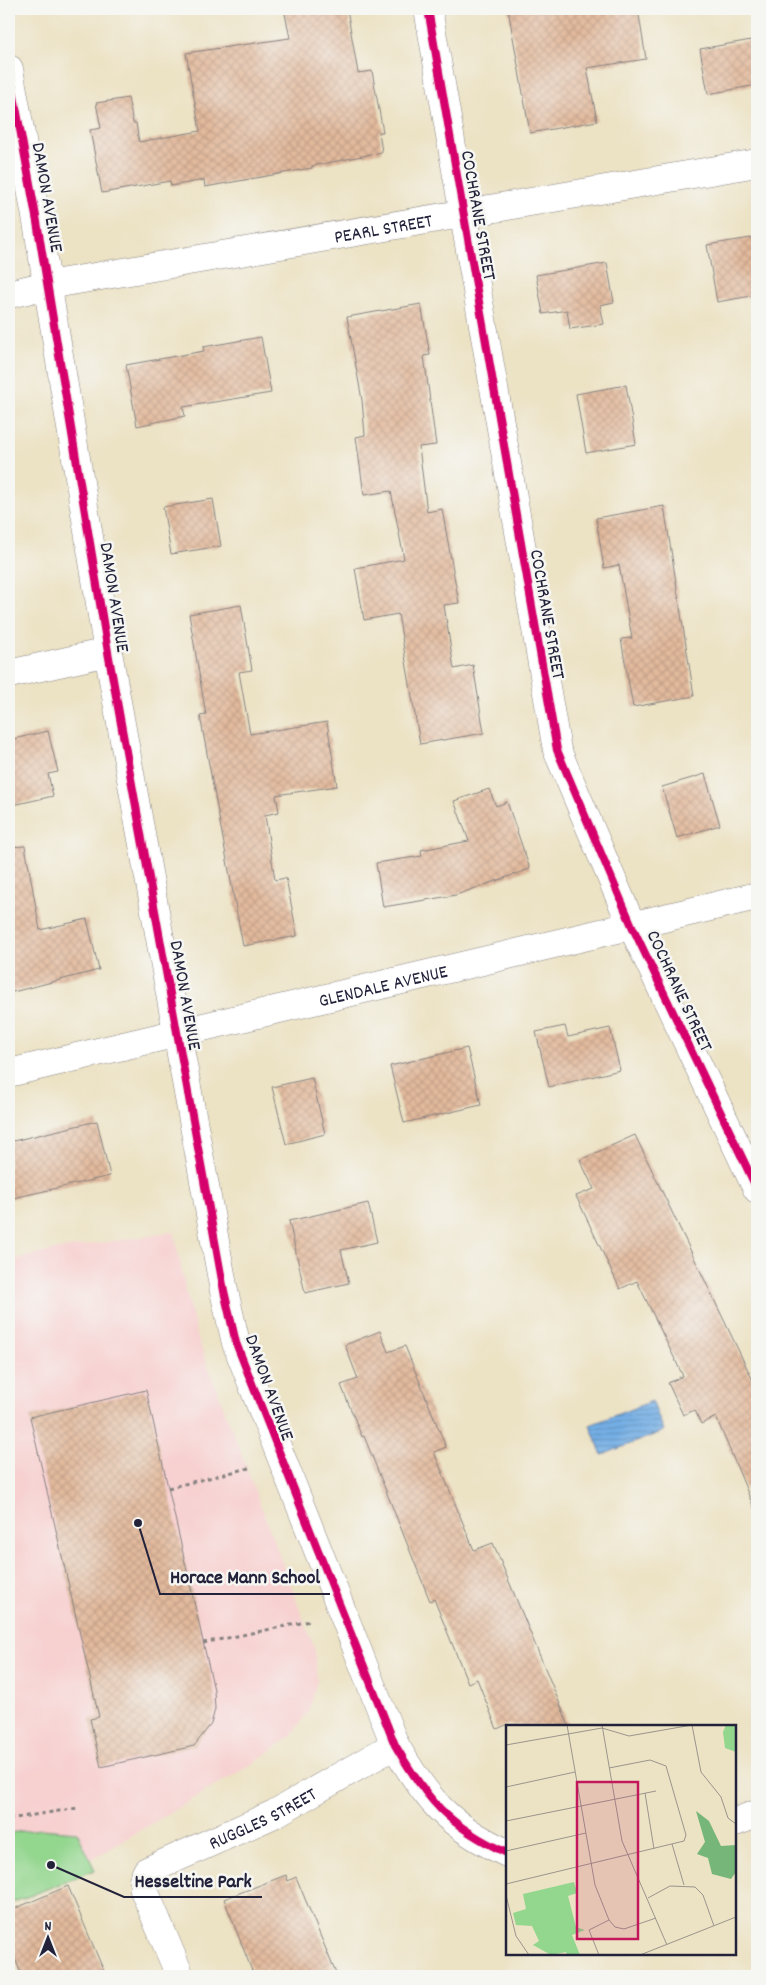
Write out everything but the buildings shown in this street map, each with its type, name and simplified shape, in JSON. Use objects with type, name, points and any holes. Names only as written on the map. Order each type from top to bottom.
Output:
[{"type":"street","name":"COCHRANE STREET","points":[[428,9],[557,750],[632,926],[757,1189]]},
{"type":"street","name":"DAMON AVENUE","points":[[9,69],[48,285],[108,652],[227,1308],[242,1360],[395,1745],[427,1797],[442,1812],[474,1836],[506,1852]]},
{"type":"street","name":"PEARL STREET","points":[[9,294],[48,285],[757,162]]},
{"type":"street","points":[[9,674],[108,652]]},
{"type":"street","name":"GLENDALE AVENUE","points":[[9,1073],[757,896]]},
{"type":"street","name":"RUGGLES STREET","points":[[180,1976],[144,1890],[143,1880],[147,1871],[274,1814],[395,1745]]},
{"type":"street","points":[[736,1822],[757,1814]]},
{"type":"path","points":[[168,1488],[281,1461]]},
{"type":"path","points":[[203,1643],[342,1614]]},
{"type":"path","points":[[9,1819],[78,1808]]},
{"type":"shaded area","points":[[174,1232],[185,1288],[199,1342],[315,1650],[317,1681],[309,1711],[290,1737],[252,1764],[90,1860],[77,1832],[42,1829],[9,1833],[9,1261],[55,1250]]},
{"type":"green space","points":[[41,1829],[77,1832],[95,1870],[9,1904],[9,1833]]},
{"type":"water","points":[[652,1401],[664,1431],[602,1455],[590,1425]]},
{"type":"cycle path","points":[[428,9],[557,750],[632,926],[757,1189]]},
{"type":"cycle path","points":[[9,69],[37,222],[108,652],[224,1291],[236,1343],[395,1745],[418,1781],[441,1810],[469,1832],[506,1852]]},
{"type":"place","name":"Horace Mann School","points":[[138,1523]]},
{"type":"place","name":"Hesseltine Park","points":[[51,1865]]}]
